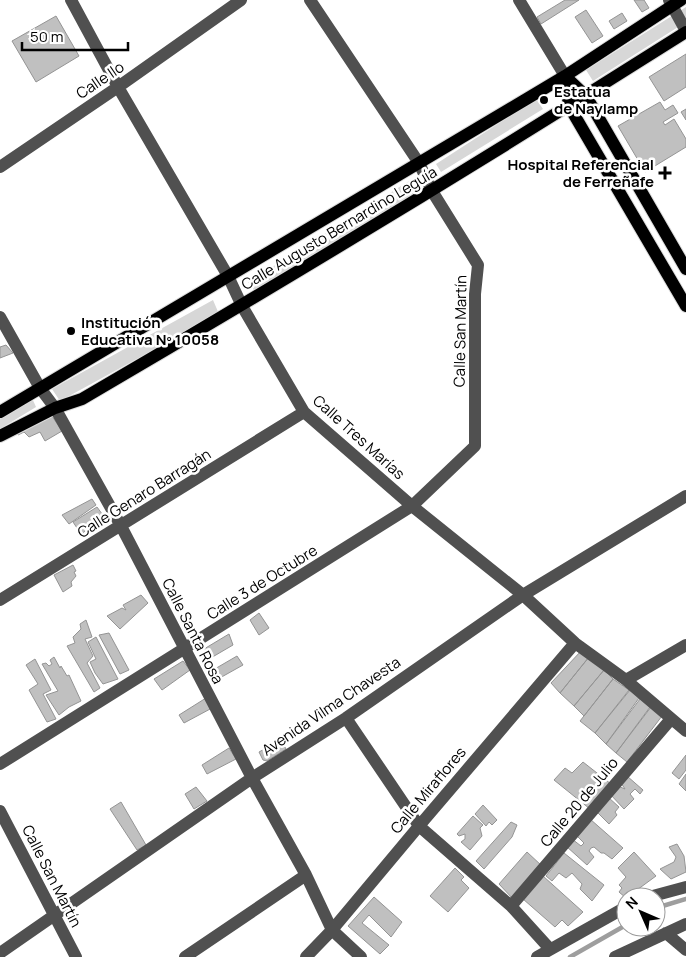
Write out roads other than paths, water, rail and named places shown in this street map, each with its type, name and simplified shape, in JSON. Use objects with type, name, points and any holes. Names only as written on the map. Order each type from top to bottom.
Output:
[{"type":"main road","name":"Calle Augusto Bernardino Leguía","points":[[0,412],[565,76],[674,2]]},
{"type":"main road","name":"Calle Augusto Bernardino Leguía","points":[[0,436],[55,408],[82,399],[242,306],[586,96],[686,31]]},
{"type":"main road","points":[[565,76],[586,96],[686,269]]},
{"type":"main road","points":[[565,76],[569,106],[686,306]]},
{"type":"street","name":"Calle Tres Marías","points":[[71,0],[118,87],[228,276],[242,306],[304,412],[412,506],[523,595],[575,643],[626,680],[686,732]]},
{"type":"street","name":"Calle Ilo","points":[[0,167],[241,0]]},
{"type":"street","name":"Calle San Martín","points":[[310,0],[419,164],[432,191],[478,265],[474,294],[475,446],[412,506]]},
{"type":"street","points":[[519,0],[565,76]]},
{"type":"street","points":[[674,2],[686,31]]},
{"type":"street","name":"Calle Santa Rosa","points":[[0,316],[40,388],[55,408],[121,526],[184,650],[306,875],[332,930],[361,957]]},
{"type":"street","name":"Calle Genaro Barragán","points":[[0,600],[304,412]]},
{"type":"street","name":"Avenida Vilma Chavesta","points":[[0,953],[252,778],[346,718],[523,595],[686,496]]},
{"type":"street","name":"Calle 3 de Octubre","points":[[0,764],[412,506]]},
{"type":"street","name":"Calle Miraflores","points":[[306,957],[332,930],[575,643]]},
{"type":"street","points":[[626,680],[686,644]]},
{"type":"street","points":[[346,718],[419,826],[511,906],[550,949]]},
{"type":"street","name":"Calle 20 de Julio","points":[[511,906],[671,719]]},
{"type":"street","name":"Calle San Martín","points":[[0,811],[76,957]]},
{"type":"street","points":[[185,957],[306,875]]},
{"type":"street","points":[[666,893],[686,887]]},
{"type":"street","points":[[537,957],[616,913]]},
{"type":"street","points":[[686,924],[666,933],[686,950]]},
{"type":"street","points":[[615,957],[658,937]]},
{"type":"waterway","points":[[666,905],[686,899]]},
{"type":"waterway","points":[[570,957],[616,931]]},
{"type":"place","name":"Estatua de Naylamp","points":[[544,100]]},
{"type":"place","name":"Hospital Referencial de Ferreñafe","points":[[665,173]]},
{"type":"place","name":"Institución Educativa Nº 10058","points":[[71,331]]}]
